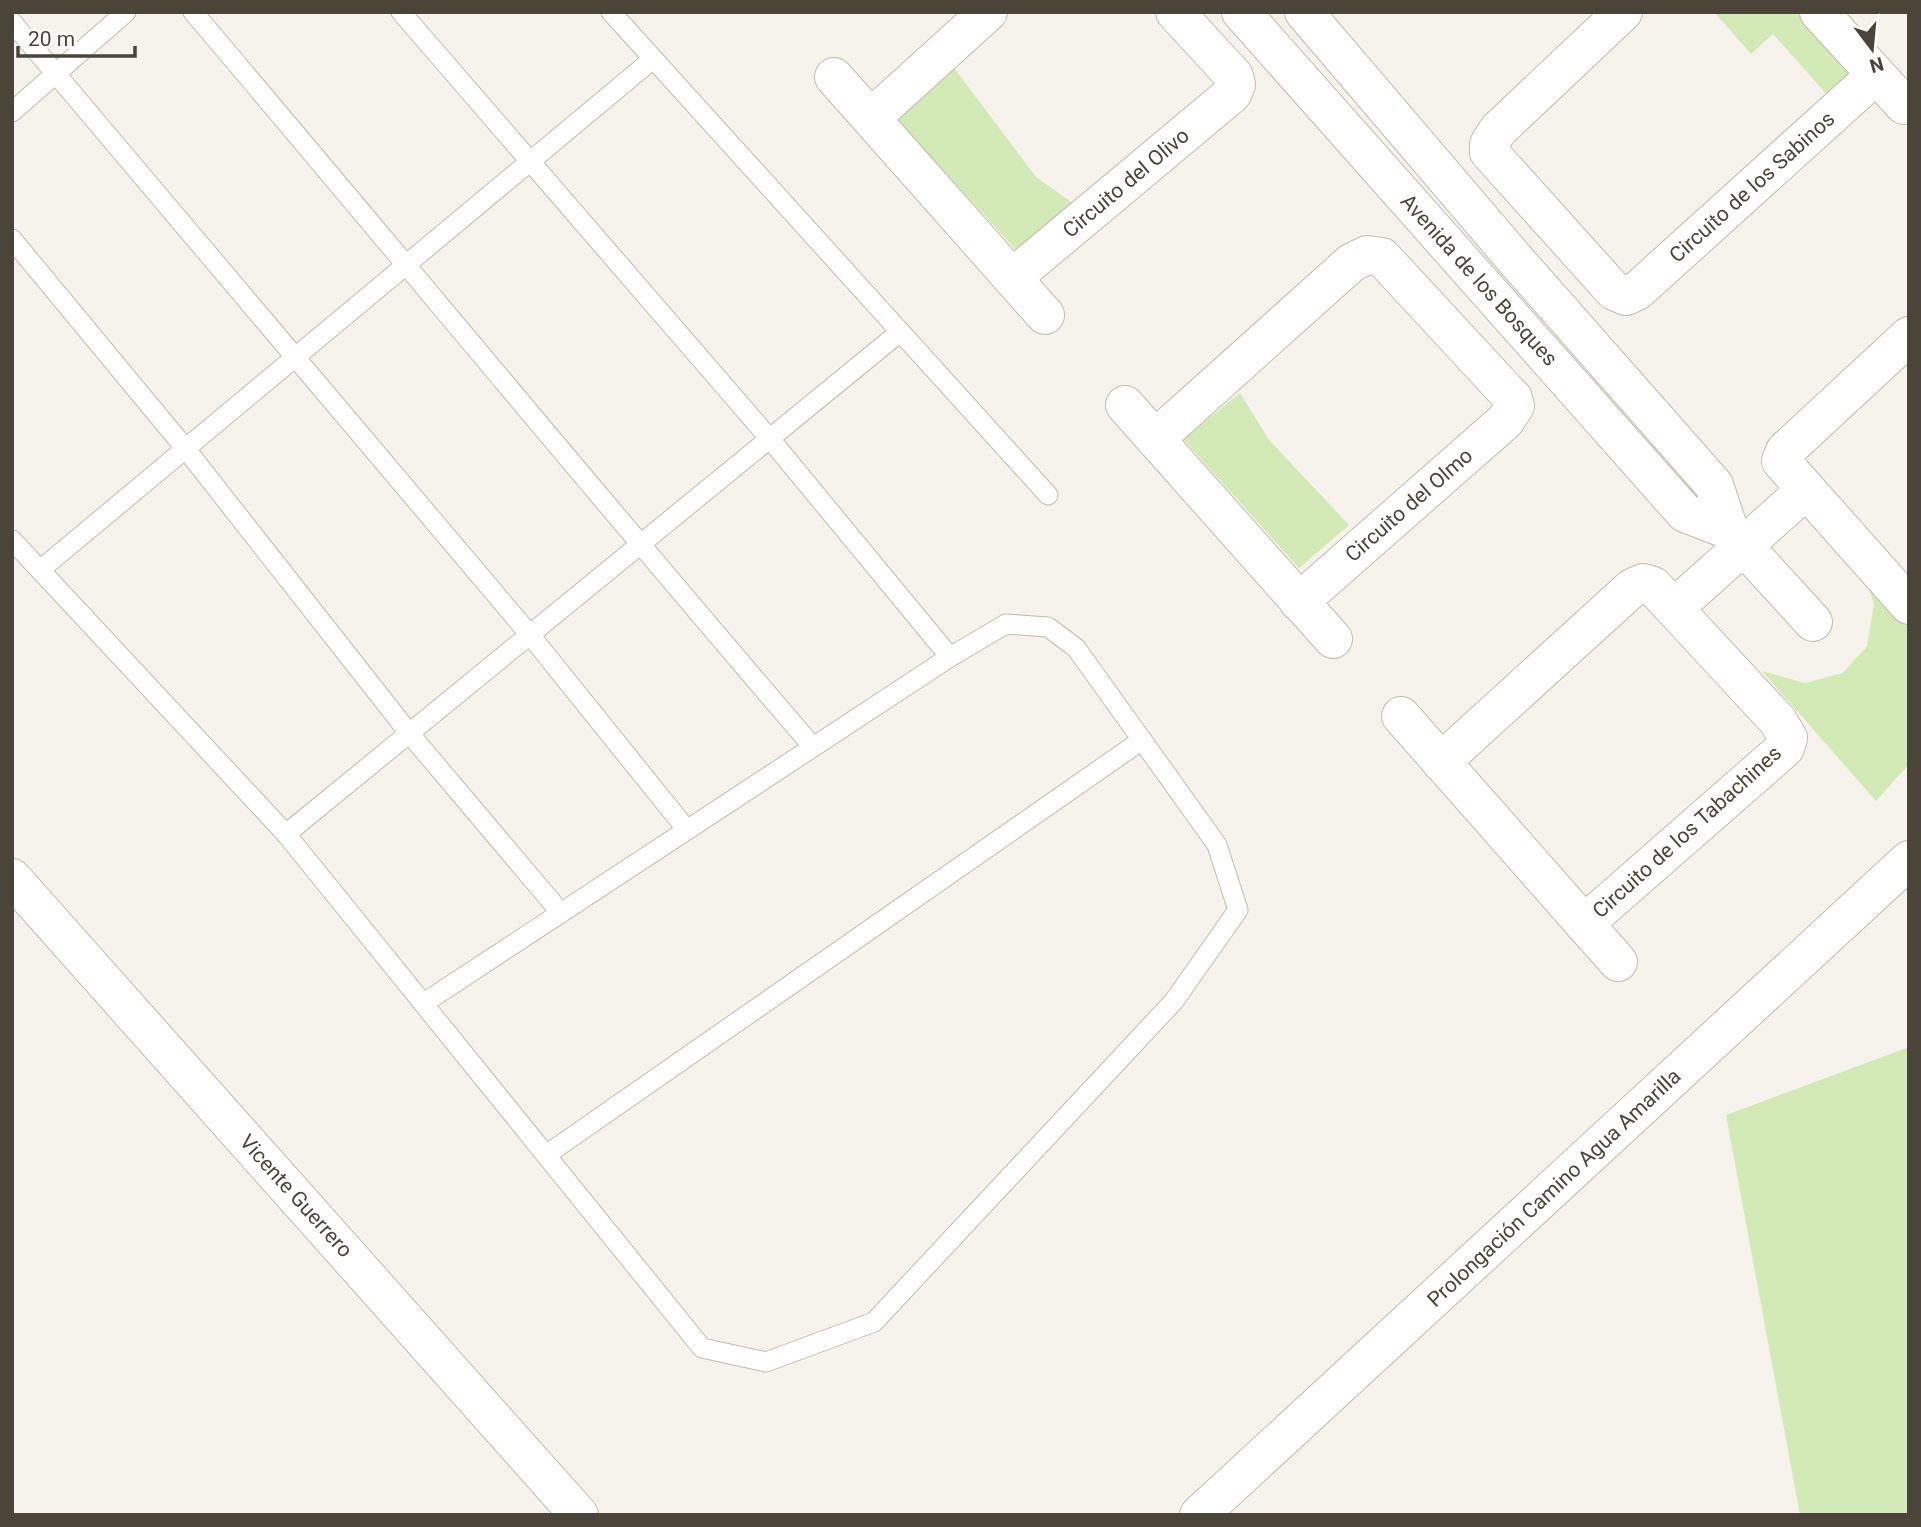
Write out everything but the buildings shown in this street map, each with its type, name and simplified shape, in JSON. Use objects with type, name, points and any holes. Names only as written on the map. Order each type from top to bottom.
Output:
[{"type":"street","points":[[871,118],[988,12]]},
{"type":"street","name":"Circuito del Olivo","points":[[1012,278],[1232,94],[1236,85],[1234,76],[1175,12]]},
{"type":"street","name":"Avenida de los Bosques","points":[[1241,12],[1685,513],[1736,538]]},
{"type":"street","name":"Avenida de los Bosques","points":[[1304,12],[1513,257],[1714,485],[1736,538],[1812,622]]},
{"type":"street","points":[[1155,439],[1351,263],[1367,255],[1382,257],[1443,322],[1550,222],[1492,159],[1489,144],[1498,130],[1623,12]]},
{"type":"street","points":[[1819,12],[1904,105]]},
{"type":"street","name":"Circuito de los Sabinos","points":[[1550,222],[1614,291],[1626,296],[1637,291],[1876,75]]},
{"type":"street","points":[[834,77],[1045,314]]},
{"type":"street","name":"Circuito del Olmo","points":[[1298,602],[1505,421],[1515,406],[1513,398],[1443,322]]},
{"type":"street","points":[[1909,336],[1785,451],[1781,458],[1783,464],[1909,605]]},
{"type":"street","points":[[1125,405],[1333,639]]},
{"type":"street","points":[[1441,762],[1632,588],[1643,583],[1653,586],[1674,608],[1736,538],[1806,490]]},
{"type":"street","name":"Circuito de los Tabachines","points":[[1584,924],[1786,748],[1788,738],[1778,721],[1674,608]]},
{"type":"street","name":"Circuito de los Tabachines","points":[[1401,716],[1618,962]]},
{"type":"street","name":"Prolongación Camino Agua Amarilla","points":[[1199,1515],[1909,860]]},
{"type":"street","name":"Vicente Guerrero","points":[[12,878],[579,1515]]},
{"type":"lane","points":[[12,112],[126,12]]},
{"type":"lane","points":[[193,12],[407,264],[639,545],[813,747]]},
{"type":"lane","points":[[401,12],[770,439],[950,657]]},
{"type":"lane","points":[[611,12],[1048,495]]},
{"type":"lane","points":[[12,22],[530,635],[687,830]]},
{"type":"lane","points":[[40,570],[653,59]]},
{"type":"lane","points":[[12,239],[185,448],[409,733],[561,913]]},
{"type":"lane","points":[[286,834],[900,332]]},
{"type":"lane","points":[[12,540],[286,834],[702,1349],[766,1362],[874,1322],[1174,1001],[1238,910],[1217,845],[1076,648],[1048,627],[1006,624],[950,657],[424,1003]]},
{"type":"lane","points":[[546,1155],[1142,740]]},
{"type":"green space","points":[[1714,12],[1798,12],[1857,78],[1832,100],[1773,34],[1751,54]]},
{"type":"green space","points":[[951,64],[1036,177],[1084,211],[1028,263],[895,118]]},
{"type":"green space","points":[[1240,393],[1269,440],[1349,525],[1299,568],[1183,439]]},
{"type":"green space","points":[[1864,575],[1909,611],[1909,764],[1876,801],[1762,671],[1805,683],[1843,673],[1867,646],[1874,604]]},
{"type":"green space","points":[[1909,1047],[1909,1515],[1800,1515],[1726,1115]]}]
